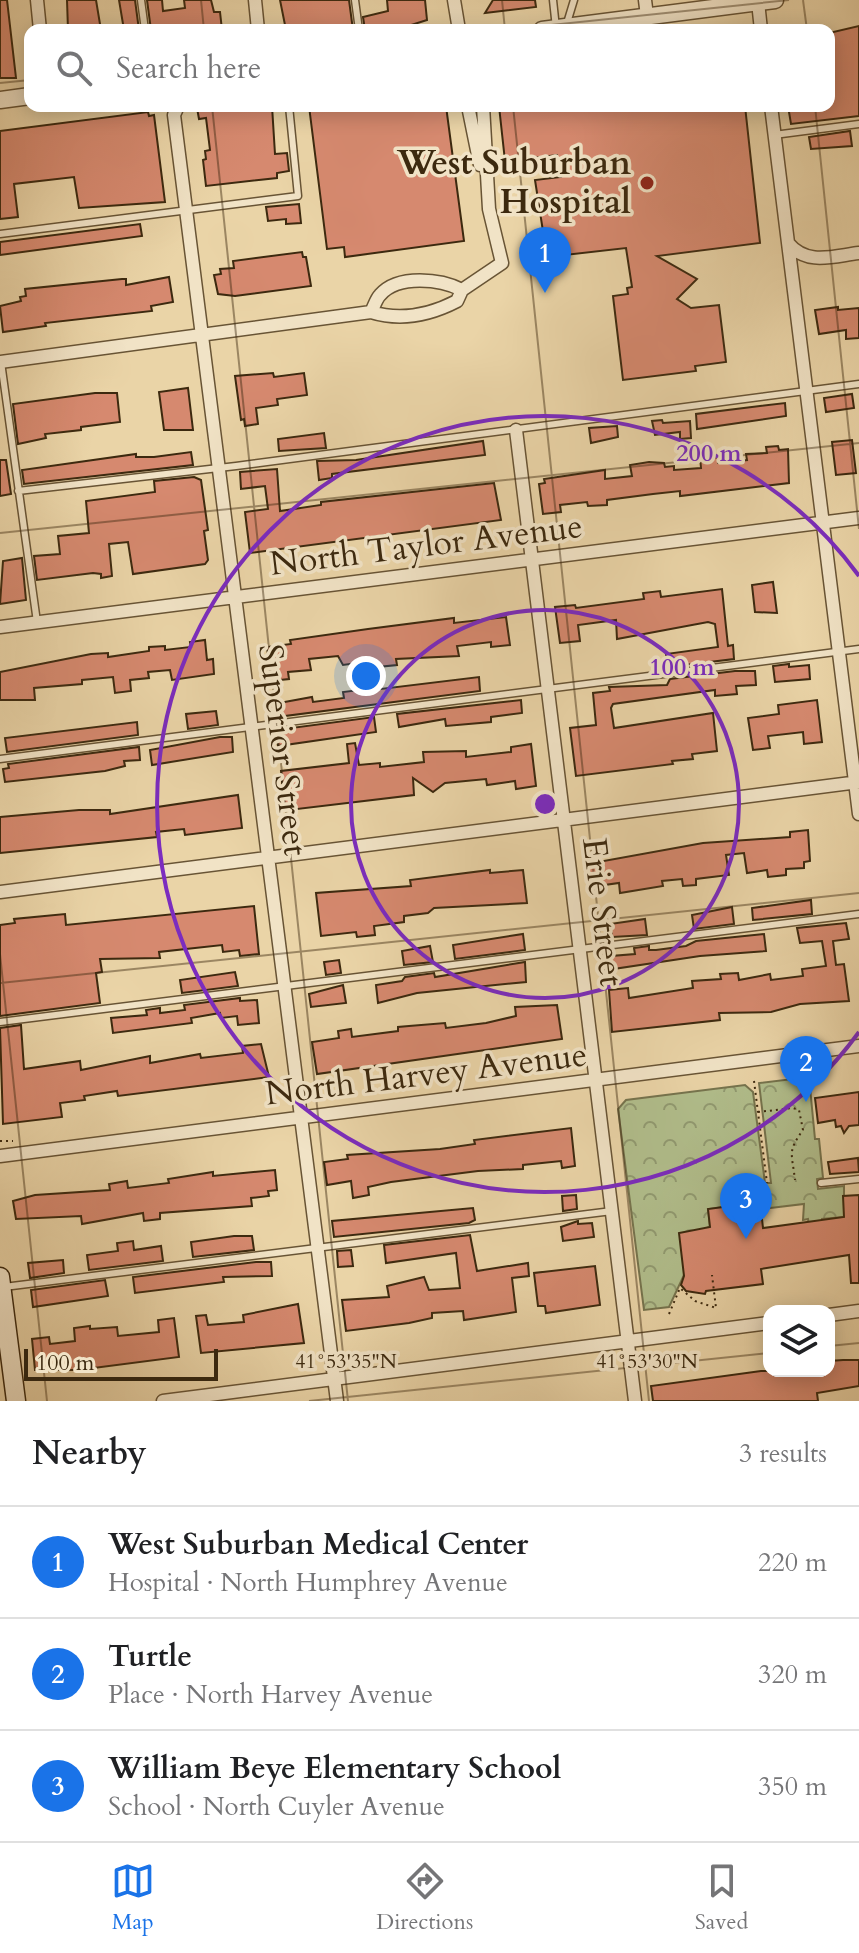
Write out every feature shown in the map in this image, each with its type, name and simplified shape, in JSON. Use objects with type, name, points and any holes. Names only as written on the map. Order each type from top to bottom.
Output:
[{"type":"main road","points":[[1,1282],[16,1401]]},
{"type":"street","points":[[37,0],[39,24]]},
{"type":"street","points":[[255,0],[257,24]]},
{"type":"street","points":[[454,0],[458,24]]},
{"type":"street","points":[[573,24],[646,8],[758,1],[760,24]]},
{"type":"street","points":[[0,100],[24,97]]},
{"type":"street","name":"Superior Street","points":[[176,112],[186,211],[337,1401]]},
{"type":"street","points":[[469,112],[488,199]]},
{"type":"street","points":[[1,362],[371,312],[392,319],[457,301],[462,290],[502,263],[492,233],[483,112]]},
{"type":"street","points":[[772,112],[859,814]]},
{"type":"street","points":[[788,243],[808,258],[859,253]]},
{"type":"street","points":[[371,312],[381,294],[394,285],[440,282],[462,290]]},
{"type":"street","name":"Erie Street","points":[[516,430],[635,1401]]},
{"type":"street","name":"North Taylor Avenue","points":[[0,627],[859,518]]},
{"type":"street","points":[[0,892],[857,782]]},
{"type":"street","name":"North Harvey Avenue","points":[[0,1156],[859,1046]]},
{"type":"street","points":[[835,1314],[859,1311]]},
{"type":"street","points":[[163,1401],[763,1324]]},
{"type":"lane","points":[[141,0],[144,24]]},
{"type":"lane","points":[[355,0],[358,24]]},
{"type":"lane","points":[[553,0],[555,24]]},
{"type":"lane","points":[[558,24],[574,0]]},
{"type":"lane","points":[[0,234],[298,196],[290,112]]},
{"type":"lane","points":[[774,135],[859,124]]},
{"type":"lane","points":[[1,362],[37,622]]},
{"type":"lane","points":[[18,491],[219,468],[859,384]]},
{"type":"lane","points":[[0,759],[859,649]]},
{"type":"lane","points":[[0,1022],[859,914]]},
{"type":"lane","points":[[821,1183],[859,1179]]},
{"type":"lane","points":[[1,1282],[318,1248],[612,1211]]},
{"type":"path","points":[[754,1081],[767,1183]]},
{"type":"path","points":[[758,1112],[799,1110],[803,1130],[792,1142],[790,1150],[795,1180]]},
{"type":"path","points":[[669,1314],[680,1288],[695,1301],[716,1308],[712,1275]]},
{"type":"green space","points":[[809,1077],[815,1139],[819,1139],[823,1178],[817,1179],[818,1189],[844,1186],[844,1217],[822,1219],[822,1225],[809,1226],[808,1219],[803,1220],[804,1204],[754,1210],[753,1203],[708,1209],[710,1227],[706,1228],[669,1307],[644,1310],[618,1109],[626,1100],[745,1085],[753,1092],[765,1183],[771,1183],[759,1083]]},
{"type":"building","points":[[0,0],[7,0],[16,78],[0,78]]},
{"type":"building","points":[[67,0],[96,0],[100,24],[68,24]]},
{"type":"building","points":[[119,0],[135,0],[138,24],[123,24]]},
{"type":"building","points":[[147,0],[162,0],[163,11],[185,8],[184,0],[211,0],[214,12],[220,12],[221,24],[150,24]]},
{"type":"building","points":[[280,0],[349,0],[352,24],[285,24]]},
{"type":"building","points":[[387,0],[425,0],[427,20],[414,24],[364,24],[363,17],[388,11]]},
{"type":"building","points":[[493,0],[535,0],[536,7],[485,13]]},
{"type":"building","points":[[859,26],[859,116],[791,124],[789,112],[835,112],[835,32]]},
{"type":"building","points":[[148,112],[149,116],[154,115],[165,202],[79,208],[74,177],[14,184],[18,217],[0,219],[0,131]]},
{"type":"building","points":[[198,112],[272,112],[275,154],[287,153],[289,171],[277,173],[277,178],[206,186],[203,160],[206,159],[205,151],[210,150],[206,118],[199,119]]},
{"type":"building","points":[[310,112],[447,112],[464,241],[345,257],[344,247],[327,249]]},
{"type":"building","name":"West Suburban Hospital","points":[[500,112],[746,112],[760,243],[657,256],[697,279],[677,299],[691,308],[719,305],[726,362],[695,366],[696,371],[623,380],[613,296],[628,294],[627,288],[632,287],[626,248],[547,257],[535,180],[561,177],[557,155],[505,161]]},
{"type":"building","points":[[850,131],[852,146],[811,149],[809,137]]},
{"type":"building","points":[[299,204],[301,223],[286,224],[286,219],[268,221],[266,207]]},
{"type":"building","points":[[140,224],[142,236],[0,255],[0,242]]},
{"type":"building","points":[[302,252],[306,257],[311,286],[235,296],[218,294],[214,275],[221,274],[220,269],[234,268],[233,261]]},
{"type":"building","points":[[169,277],[173,302],[151,306],[152,311],[45,323],[46,326],[3,332],[0,306],[21,301],[20,297],[26,296],[25,289],[122,279],[126,279],[126,285]]},
{"type":"building","points":[[838,307],[838,310],[859,308],[859,338],[846,339],[846,330],[819,334],[815,310]]},
{"type":"building","points":[[273,373],[274,377],[304,373],[307,395],[277,399],[278,405],[256,408],[258,424],[245,426],[244,419],[241,420],[235,376]]},
{"type":"building","points":[[188,388],[193,430],[164,430],[159,392]]},
{"type":"building","points":[[117,393],[120,422],[45,434],[46,438],[18,444],[13,404]]},
{"type":"building","points":[[852,394],[854,408],[826,412],[824,398]]},
{"type":"building","points":[[785,403],[786,416],[697,429],[696,414]]},
{"type":"building","points":[[662,420],[663,423],[690,421],[691,438],[680,439],[680,432],[655,435],[652,421]]},
{"type":"building","points":[[617,426],[618,437],[591,443],[589,428]]},
{"type":"building","points":[[324,433],[326,448],[279,451],[278,439]]},
{"type":"building","points":[[852,440],[856,473],[836,475],[832,442]]},
{"type":"building","points":[[483,441],[485,455],[332,474],[332,478],[319,480],[317,461],[356,460]]},
{"type":"building","points":[[778,446],[779,450],[788,449],[789,483],[680,496],[680,491],[653,494],[607,500],[607,505],[588,506],[587,502],[560,505],[561,512],[543,514],[539,484],[545,483],[544,479],[605,470],[605,479],[632,476],[630,465],[649,462],[664,463],[665,467],[674,466],[674,470],[701,468],[700,457],[718,456],[718,463],[747,460],[746,454],[767,453],[766,447]]},
{"type":"building","points":[[191,452],[193,465],[24,484],[22,470],[136,454],[136,457],[154,457]]},
{"type":"building","points":[[0,460],[6,460],[11,494],[0,496]]},
{"type":"building","points":[[277,469],[280,511],[321,505],[321,502],[494,483],[501,520],[250,553],[245,512],[268,509],[265,486],[241,489],[240,472]]},
{"type":"building","points":[[194,477],[201,480],[208,530],[204,531],[208,560],[205,564],[133,574],[128,542],[109,544],[112,576],[101,578],[101,574],[93,573],[37,580],[34,556],[60,554],[58,536],[89,533],[86,501],[155,492],[154,481]]},
{"type":"building","points":[[22,558],[26,600],[0,604],[3,561]]},
{"type":"building","points":[[773,582],[777,613],[755,612],[752,585]]},
{"type":"building","points":[[722,589],[728,646],[733,645],[734,659],[668,667],[666,654],[718,647],[715,624],[708,622],[617,639],[616,620],[578,625],[580,641],[560,643],[555,607],[575,605],[576,608],[644,599],[643,593],[660,591],[661,597]]},
{"type":"building","points":[[506,617],[510,645],[491,647],[491,642],[457,646],[459,656],[396,659],[397,665],[378,667],[381,689],[479,677],[480,691],[269,718],[268,705],[312,697],[313,702],[344,698],[343,692],[368,689],[365,662],[343,665],[338,656],[309,659],[311,670],[288,672],[289,679],[271,681],[267,647],[291,644],[290,640],[454,618],[454,623]]},
{"type":"building","points":[[205,640],[207,660],[213,659],[214,674],[172,680],[170,670],[148,672],[149,678],[130,680],[131,691],[115,693],[113,677],[82,680],[82,684],[34,688],[35,700],[0,700],[0,672],[91,654],[108,653],[108,657],[149,651],[149,647],[165,646],[165,650],[191,647],[190,642]]},
{"type":"building","points":[[789,664],[789,667],[809,665],[810,679],[775,682],[773,666]]},
{"type":"building","points":[[755,671],[756,685],[736,686],[737,694],[715,696],[715,690],[613,704],[611,708],[614,728],[713,713],[717,751],[692,754],[693,759],[672,761],[673,764],[576,776],[570,728],[596,725],[593,693],[610,691],[609,687],[667,685],[670,679]]},
{"type":"building","points":[[521,700],[522,713],[491,717],[491,722],[446,726],[445,719],[399,727],[397,714]]},
{"type":"building","points":[[817,700],[822,742],[804,744],[803,732],[768,736],[770,748],[753,750],[748,718],[779,714],[778,705]]},
{"type":"building","points":[[216,711],[218,725],[188,729],[186,714]]},
{"type":"building","points":[[374,717],[376,732],[278,746],[276,730]]},
{"type":"building","points":[[137,722],[138,735],[7,752],[5,738]]},
{"type":"building","points":[[232,737],[233,752],[152,765],[150,750]]},
{"type":"building","points":[[355,743],[359,765],[380,763],[380,767],[424,762],[423,752],[466,751],[466,757],[511,752],[511,747],[531,744],[536,786],[516,789],[515,781],[487,785],[486,779],[445,783],[433,792],[413,778],[414,795],[289,810],[288,805],[284,805],[281,771],[349,763],[347,744]]},
{"type":"building","points":[[139,747],[140,760],[124,761],[125,766],[5,782],[3,769],[9,768],[8,764]]},
{"type":"building","points":[[238,795],[242,828],[185,835],[184,829],[156,832],[157,837],[0,853],[0,817],[79,810],[110,810],[110,814]]},
{"type":"building","points":[[808,830],[810,861],[804,862],[804,868],[786,869],[786,875],[768,877],[767,870],[747,873],[744,853],[726,855],[729,875],[696,879],[696,885],[683,886],[682,879],[662,881],[663,886],[620,893],[619,883],[590,887],[587,864],[703,843],[790,837],[790,832]]},
{"type":"building","points":[[490,870],[490,873],[523,870],[527,903],[434,908],[428,913],[404,916],[404,922],[374,926],[375,935],[357,937],[356,932],[321,936],[316,893],[411,886],[410,880]]},
{"type":"building","points":[[811,900],[812,914],[753,920],[752,908]]},
{"type":"building","points":[[254,906],[259,954],[240,956],[239,950],[223,952],[222,945],[159,952],[160,958],[100,959],[102,972],[96,973],[100,1003],[0,1016],[0,925],[15,923],[14,919],[65,914],[66,925]]},
{"type":"building","points":[[732,907],[734,924],[694,929],[692,915]]},
{"type":"building","points":[[645,919],[647,935],[612,937],[610,924]]},
{"type":"building","points":[[846,923],[849,939],[833,941],[836,965],[844,964],[849,1001],[800,1004],[771,1012],[719,1013],[720,1020],[612,1032],[609,990],[628,988],[629,998],[693,988],[692,981],[721,979],[720,974],[738,973],[739,980],[770,974],[771,980],[803,976],[802,969],[826,966],[822,941],[800,943],[797,928]]},
{"type":"building","points":[[523,934],[525,950],[455,959],[453,945]]},
{"type":"building","points":[[764,934],[766,951],[700,956],[600,971],[599,957],[635,954],[634,948],[649,946],[649,950],[656,950],[686,946],[696,941]]},
{"type":"building","points":[[430,946],[433,962],[404,965],[402,951]]},
{"type":"building","points":[[339,960],[341,973],[326,975],[324,962]]},
{"type":"building","points":[[525,962],[526,982],[417,993],[378,1003],[376,985],[402,981],[405,977],[434,973],[435,977]]},
{"type":"building","points":[[235,972],[238,986],[182,993],[180,980]]},
{"type":"building","points":[[343,985],[346,1003],[311,1007],[309,994]]},
{"type":"building","points":[[240,998],[240,1001],[257,1000],[259,1023],[238,1025],[237,1016],[221,1018],[220,1013],[191,1018],[192,1023],[113,1033],[111,1018],[147,1015],[146,1010],[160,1008],[160,1013],[185,1010],[184,1005]]},
{"type":"building","points":[[557,1005],[562,1039],[317,1074],[312,1042],[339,1038],[338,1031],[351,1029],[352,1037],[398,1031],[398,1027],[445,1023],[446,1028],[516,1016],[515,1007]]},
{"type":"building","points":[[21,1025],[24,1069],[80,1061],[81,1070],[150,1056],[150,1063],[200,1054],[201,1058],[243,1053],[242,1046],[261,1044],[269,1077],[118,1096],[117,1091],[84,1096],[85,1100],[60,1103],[62,1117],[3,1124],[0,1028]]},
{"type":"building","points":[[859,1092],[859,1125],[849,1126],[844,1133],[841,1126],[836,1127],[835,1120],[818,1123],[815,1098]]},
{"type":"building","points":[[571,1128],[575,1166],[562,1168],[561,1161],[523,1165],[523,1169],[478,1171],[391,1182],[368,1187],[369,1195],[353,1198],[351,1181],[327,1185],[324,1162],[348,1159],[347,1155],[440,1149],[475,1144],[474,1140]]},
{"type":"building","points":[[858,1158],[859,1172],[830,1174],[828,1162]]},
{"type":"building","points":[[275,1170],[277,1190],[268,1191],[269,1196],[251,1198],[252,1206],[160,1213],[160,1219],[144,1221],[143,1213],[82,1224],[81,1216],[16,1219],[13,1201],[35,1195],[110,1190],[109,1184],[127,1181],[128,1188],[169,1183],[168,1179],[213,1172],[213,1176]]},
{"type":"building","points":[[576,1195],[577,1209],[563,1211],[562,1196]]},
{"type":"building","points":[[859,1195],[859,1283],[851,1283],[849,1255],[761,1269],[763,1284],[706,1291],[705,1294],[686,1291],[681,1285],[684,1276],[679,1233],[710,1227],[708,1209],[753,1203],[755,1220],[762,1219],[763,1228],[844,1217],[843,1196]]},
{"type":"building","points":[[473,1208],[475,1220],[469,1223],[334,1237],[332,1221]]},
{"type":"building","points":[[578,1221],[578,1224],[592,1223],[594,1237],[563,1241],[561,1227]]},
{"type":"building","points":[[470,1235],[477,1271],[528,1263],[529,1276],[512,1278],[516,1312],[464,1320],[463,1311],[432,1313],[432,1318],[409,1323],[346,1331],[342,1300],[389,1297],[387,1286],[424,1277],[429,1290],[460,1288],[456,1253],[386,1263],[384,1245]]},
{"type":"building","points":[[252,1236],[254,1250],[193,1257],[191,1242]]},
{"type":"building","points":[[133,1241],[134,1250],[161,1246],[163,1261],[89,1270],[87,1255],[118,1251],[117,1243]]},
{"type":"building","points":[[351,1250],[353,1266],[338,1267],[337,1251]]},
{"type":"building","points":[[63,1260],[64,1273],[30,1278],[28,1263]]},
{"type":"building","points":[[271,1262],[272,1276],[223,1277],[224,1282],[135,1293],[133,1277]]},
{"type":"building","points":[[595,1266],[600,1305],[546,1313],[545,1306],[538,1306],[534,1273]]},
{"type":"building","points":[[105,1280],[108,1296],[33,1307],[31,1290]]},
{"type":"building","points":[[298,1304],[304,1343],[201,1353],[196,1316],[206,1315],[208,1325],[244,1322],[243,1315]]},
{"type":"building","points":[[174,1318],[179,1357],[78,1370],[35,1370],[32,1339],[49,1337],[50,1344],[75,1341],[74,1328],[90,1326],[90,1329],[117,1327],[118,1336],[159,1332],[158,1320]]},
{"type":"building","points":[[859,1360],[859,1386],[817,1393],[818,1401],[653,1401],[651,1386],[761,1371],[763,1377],[835,1377],[835,1361]]},
{"type":"place","name":"West Suburban Hospital","points":[[647,183]]},
{"type":"place","name":"West Suburban Medical Center","points":[[545,293]]},
{"type":"place","name":"Turtle","points":[[806,1102]]},
{"type":"place","name":"William Beye Elementary School","points":[[746,1239]]}]
